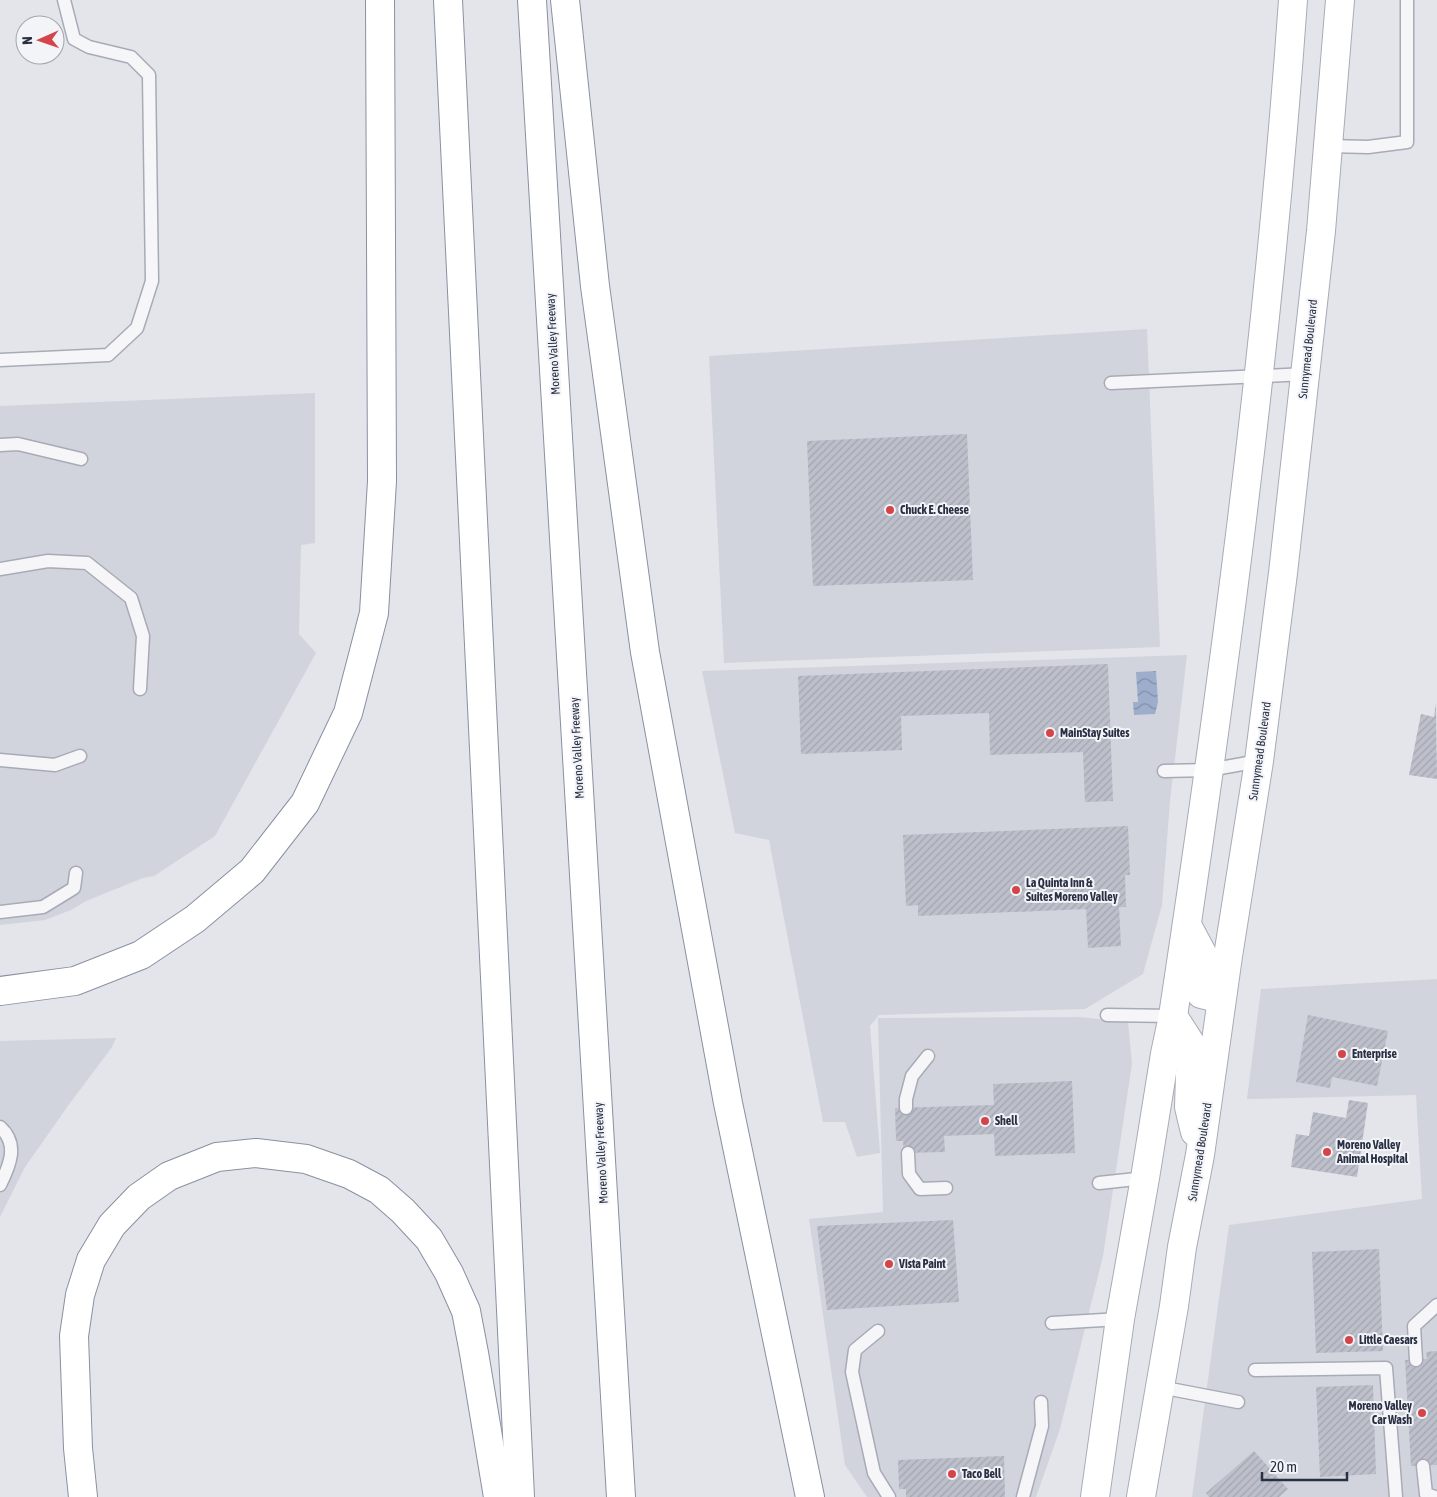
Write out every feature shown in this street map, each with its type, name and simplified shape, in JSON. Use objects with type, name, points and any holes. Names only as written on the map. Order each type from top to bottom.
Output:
[{"type":"main road","points":[[0,991],[75,981],[140,955],[195,919],[252,871],[305,803],[348,713],[374,613],[382,481],[380,0]]},
{"type":"main road","points":[[448,0],[520,1497]]},
{"type":"main road","name":"Moreno Valley Freeway","points":[[532,0],[621,1497]]},
{"type":"main road","points":[[565,0],[595,286],[645,652],[728,1103],[810,1497]]},
{"type":"main road","points":[[1095,1497],[1120,1319],[1187,925],[1234,590],[1272,248],[1293,0]]},
{"type":"main road","name":"Sunnymead Boulevard","points":[[1141,1497],[1182,1247],[1200,1155],[1221,1000],[1260,761],[1306,374],[1321,231],[1340,0]]},
{"type":"main road","points":[[1187,925],[1202,953],[1201,994],[1221,1000]]},
{"type":"main road","points":[[1173,1016],[1191,1044],[1189,1107],[1200,1155]]},
{"type":"main road","points":[[83,1497],[78,1448],[74,1336],[80,1295],[90,1260],[112,1225],[139,1198],[169,1176],[217,1157],[256,1153],[306,1159],[349,1174],[379,1190],[403,1211],[429,1239],[449,1273],[466,1311],[498,1497]]},
{"type":"lane","points":[[0,360],[108,355],[137,328],[152,281],[149,75],[131,57],[89,47],[74,39],[64,0]]},
{"type":"lane","points":[[1328,146],[1368,147],[1407,142],[1407,0]]},
{"type":"lane","points":[[1111,383],[1306,374]]},
{"type":"lane","points":[[0,445],[18,444],[81,460]]},
{"type":"lane","points":[[0,569],[48,561],[87,563],[131,598],[142,636],[140,688]]},
{"type":"lane","points":[[0,760],[55,765],[80,756]]},
{"type":"lane","points":[[1164,771],[1210,770],[1260,761]]},
{"type":"lane","points":[[0,912],[44,907],[74,888],[76,873]]},
{"type":"lane","points":[[1107,1015],[1173,1016]]},
{"type":"lane","points":[[906,1108],[906,1099],[912,1076],[928,1056]]},
{"type":"lane","points":[[0,1126],[11,1139],[12,1152],[5,1176],[0,1185]]},
{"type":"lane","points":[[908,1153],[909,1174],[920,1189],[946,1188]]},
{"type":"lane","points":[[1099,1183],[1145,1178]]},
{"type":"lane","points":[[1416,1360],[1414,1326],[1437,1305]]},
{"type":"lane","points":[[1052,1323],[1120,1319]]},
{"type":"lane","points":[[878,1331],[855,1350],[852,1372],[874,1473],[889,1497]]},
{"type":"lane","points":[[1255,1370],[1386,1368],[1396,1497]]},
{"type":"lane","points":[[1160,1387],[1238,1402]]},
{"type":"lane","points":[[1023,1497],[1042,1426],[1041,1402]]},
{"type":"lane","points":[[1423,1466],[1426,1494],[1435,1497]]},
{"type":"shaded area","points":[[1147,329],[1160,647],[724,663],[709,356]]},
{"type":"shaded area","points":[[315,393],[315,543],[301,545],[299,634],[316,653],[215,836],[154,876],[143,878],[86,901],[71,910],[45,920],[0,925],[0,406]]},
{"type":"shaded area","points":[[1187,655],[1170,801],[1162,905],[1143,974],[1085,1009],[879,1015],[870,1026],[880,1153],[857,1157],[845,1122],[823,1122],[769,840],[735,833],[702,671]]},
{"type":"shaded area","points":[[1437,979],[1437,1497],[1192,1497],[1229,1225],[1422,1199],[1416,1095],[1247,1099],[1261,989]]},
{"type":"shaded area","points":[[1079,1017],[1128,1022],[1132,1064],[1103,1256],[1060,1429],[1036,1497],[867,1497],[845,1465],[809,1219],[883,1212],[878,1018]]},
{"type":"shaded area","points":[[116,1038],[112,1047],[25,1167],[0,1217],[0,1041]]},
{"type":"water","points":[[1156,671],[1158,702],[1155,714],[1134,715],[1133,702],[1138,702],[1136,672]]},
{"type":"building","name":"Chuck E. Cheese","points":[[967,434],[973,580],[813,586],[807,441]]},
{"type":"building","name":"MainStay Suites","points":[[1108,664],[1113,801],[1085,802],[1083,752],[990,755],[989,713],[901,716],[902,750],[801,754],[798,676]]},
{"type":"building","points":[[1436,703],[1437,779],[1409,775],[1421,714],[1434,717]]},
{"type":"building","name":"La Quinta Inn & Suites Moreno Valley","points":[[1128,826],[1130,875],[1125,875],[1126,907],[1119,907],[1121,946],[1088,948],[1086,909],[918,916],[918,905],[906,906],[903,835]]},
{"type":"building","name":"Enterprise","points":[[1308,1015],[1388,1031],[1377,1086],[1332,1077],[1330,1088],[1296,1082]]},
{"type":"building","name":"Shell","points":[[1072,1081],[1075,1153],[995,1156],[994,1134],[944,1136],[945,1152],[904,1153],[903,1141],[896,1141],[895,1108],[994,1105],[993,1084]]},
{"type":"building","name":"Moreno Valley Animal Hospital","points":[[1349,1100],[1368,1103],[1357,1177],[1291,1167],[1296,1134],[1309,1136],[1313,1112],[1346,1118]]},
{"type":"building","name":"Vista Paint","points":[[953,1220],[959,1302],[827,1310],[817,1226]]},
{"type":"building","points":[[1379,1249],[1383,1351],[1316,1353],[1312,1252]]},
{"type":"building","name":"Moreno Valley Car Wash","points":[[1437,1351],[1437,1465],[1411,1466],[1405,1360],[1427,1359],[1426,1352]]},
{"type":"building","points":[[1373,1385],[1376,1474],[1320,1477],[1316,1387]]},
{"type":"building","points":[[1254,1451],[1288,1489],[1279,1497],[1209,1497],[1206,1493]]},
{"type":"building","name":"Taco Bell","points":[[1004,1456],[1005,1497],[906,1497],[906,1489],[899,1489],[898,1460]]},
{"type":"place","name":"Chuck E. Cheese","points":[[890,510]]},
{"type":"place","name":"MainStay Suites","points":[[1050,733]]},
{"type":"place","name":"La Quinta Inn & Suites Moreno Valley","points":[[1016,890]]},
{"type":"place","name":"Enterprise","points":[[1342,1054]]},
{"type":"place","name":"Shell","points":[[985,1121]]},
{"type":"place","name":"Moreno Valley Animal Hospital","points":[[1327,1152]]},
{"type":"place","name":"Vista Paint","points":[[889,1264]]},
{"type":"place","name":"Little Caesars","points":[[1349,1340]]},
{"type":"place","name":"Moreno Valley Car Wash","points":[[1422,1413]]},
{"type":"place","name":"Taco Bell","points":[[952,1474]]}]
